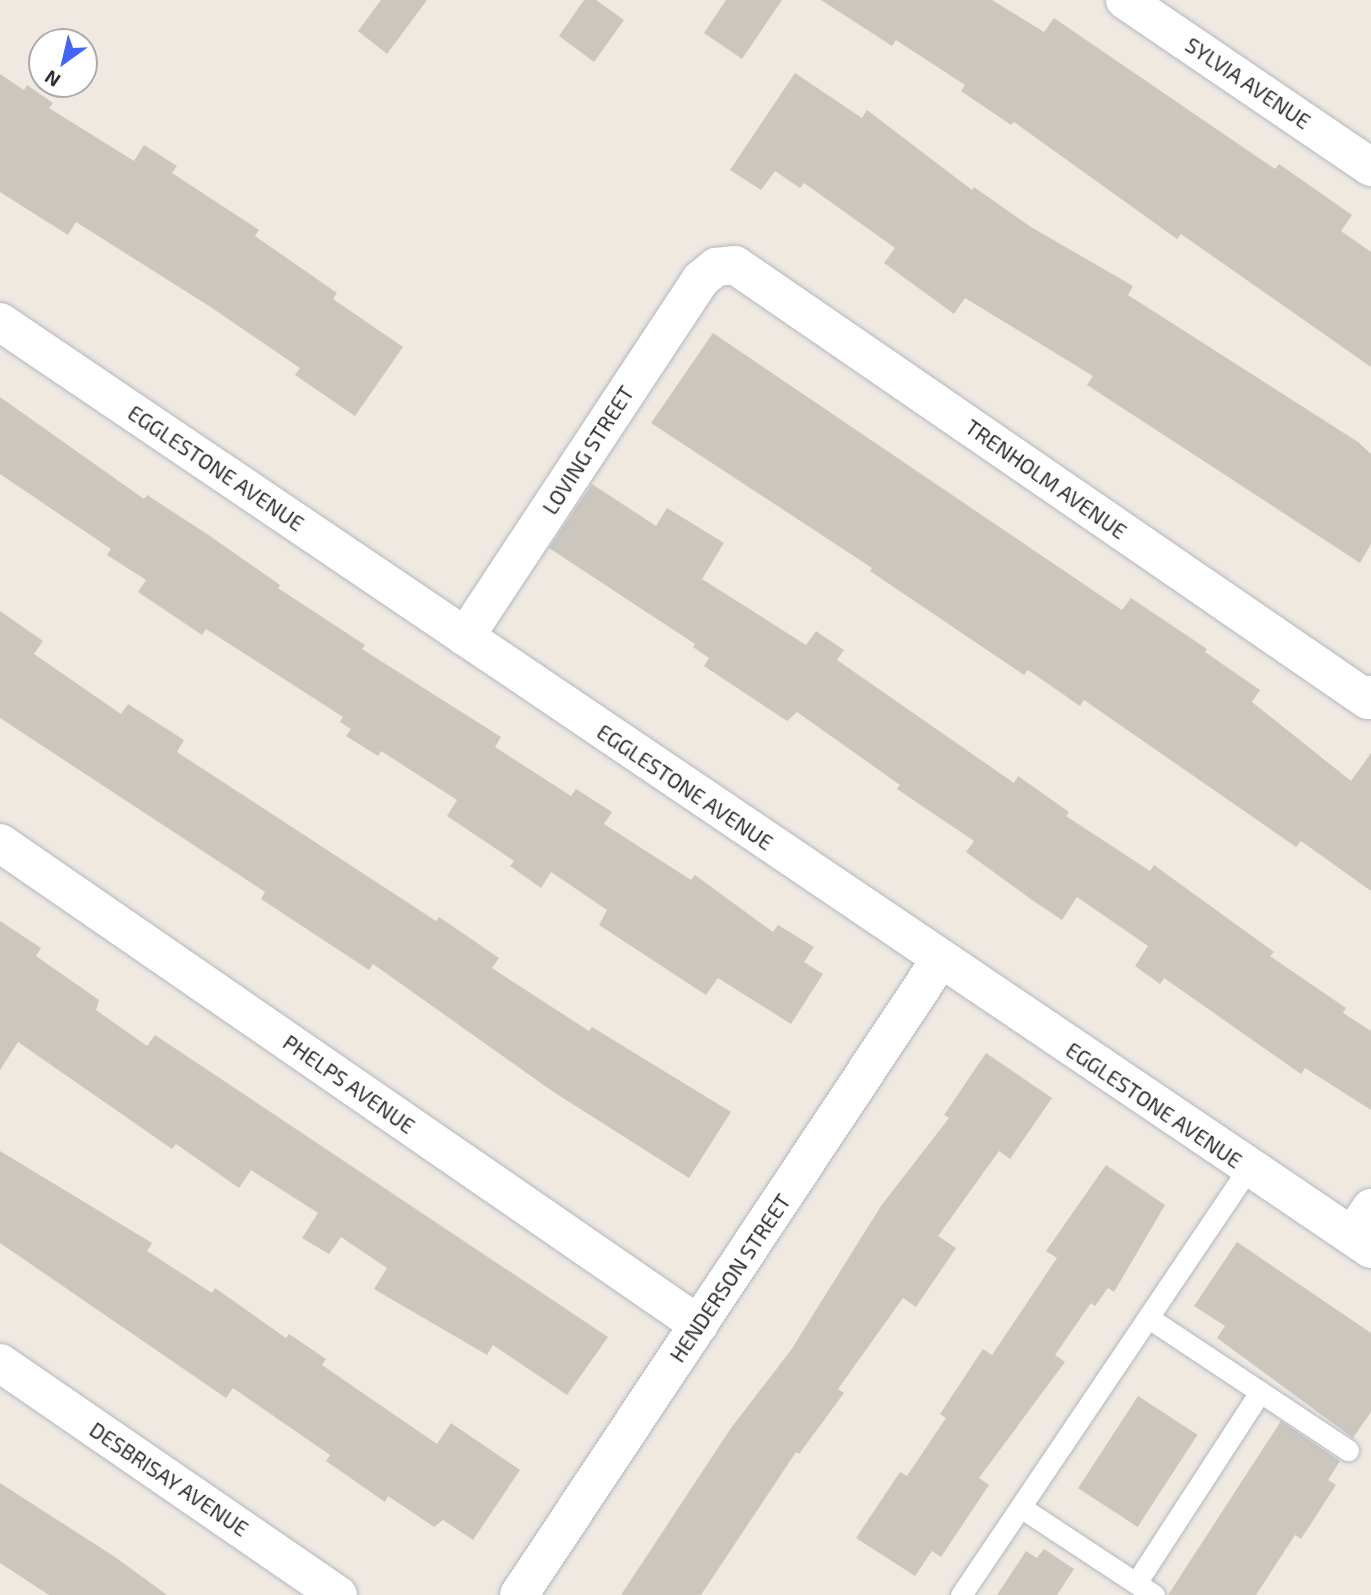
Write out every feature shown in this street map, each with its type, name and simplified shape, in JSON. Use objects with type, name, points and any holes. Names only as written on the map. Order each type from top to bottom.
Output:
[{"type":"street","name":"SYLVIA AVENUE","points":[[1125,0],[1371,167]]},
{"type":"street","name":"TRENHOLM AVENUE","points":[[716,267],[735,265],[1368,700],[1371,695]]},
{"type":"street","name":"LOVING STREET","points":[[465,638],[700,280],[716,267]]},
{"type":"street","name":"EGGLESTONE AVENUE","points":[[0,322],[1248,1169],[1365,1231]]},
{"type":"street","name":"PHELPS AVENUE","points":[[0,843],[699,1325]]},
{"type":"street","name":"HENDERSON STREET","points":[[519,1595],[940,960]]},
{"type":"street","name":"DESBRISAY AVENUE","points":[[0,1363],[338,1595]]},
{"type":"lane","points":[[961,1595],[1248,1169]]},
{"type":"lane","points":[[1149,1318],[1348,1450]]},
{"type":"lane","points":[[1136,1583],[1261,1392]]},
{"type":"lane","points":[[1022,1508],[1154,1595]]},
{"type":"building","points":[[381,0],[427,0],[387,54],[358,31]]},
{"type":"building","points":[[584,0],[596,0],[624,20],[594,62],[559,36]]},
{"type":"building","points":[[726,0],[782,0],[742,59],[704,33]]},
{"type":"building","points":[[821,0],[992,0],[1044,32],[1054,18],[1275,169],[1279,164],[1352,215],[1341,231],[1371,252],[1371,367],[1181,234],[1177,239],[1014,122],[1011,125],[961,91],[965,85],[896,40],[892,46]]},
{"type":"building","points":[[795,73],[862,118],[867,110],[972,190],[974,187],[1031,227],[1133,286],[1128,295],[1358,442],[1371,454],[1371,544],[1360,563],[1087,385],[1093,376],[965,298],[954,314],[884,263],[895,248],[804,183],[800,188],[775,171],[761,190],[730,170]]},
{"type":"building","points":[[0,74],[24,90],[27,85],[28,98],[46,98],[53,103],[49,108],[134,161],[144,145],[177,166],[172,173],[259,230],[255,236],[337,293],[333,299],[403,347],[355,416],[295,375],[300,368],[209,306],[76,222],[68,235],[0,192]]},
{"type":"building","points":[[713,333],[1122,610],[1131,598],[1207,649],[1205,652],[1260,690],[1252,702],[1351,781],[1371,753],[1371,891],[1301,841],[1296,847],[1084,700],[1080,706],[1028,670],[1024,675],[870,571],[872,568],[651,423]]},
{"type":"building","points":[[0,397],[144,499],[147,495],[207,534],[280,585],[278,588],[365,645],[362,649],[501,737],[495,747],[571,796],[576,789],[612,812],[604,824],[691,880],[695,875],[773,932],[778,925],[814,947],[804,962],[823,974],[791,1024],[718,978],[706,995],[599,925],[607,910],[551,872],[541,888],[510,866],[514,861],[447,816],[457,800],[381,751],[378,756],[346,736],[351,729],[340,722],[343,717],[206,629],[202,635],[138,592],[146,580],[107,555],[111,549],[0,474]]},
{"type":"building","points":[[592,484],[656,526],[667,508],[724,543],[702,579],[806,645],[816,631],[844,650],[837,660],[1014,783],[1018,776],[1069,812],[1066,816],[1150,871],[1154,865],[1274,952],[1270,956],[1346,1008],[1343,1013],[1371,1031],[1371,1110],[1305,1068],[1301,1074],[1164,978],[1160,984],[1135,966],[1148,946],[1077,897],[1062,920],[1032,900],[966,852],[974,841],[897,789],[900,785],[797,712],[787,721],[704,666],[709,658],[693,647],[695,644],[549,548]]},
{"type":"building","points":[[0,611],[43,641],[34,654],[121,714],[128,704],[184,740],[177,752],[436,921],[439,917],[499,958],[492,968],[589,1031],[592,1027],[731,1112],[689,1178],[552,1091],[373,964],[369,970],[261,899],[265,892],[0,718]]},
{"type":"building","points":[[0,921],[41,948],[36,956],[99,1000],[96,1010],[147,1046],[155,1035],[608,1337],[567,1395],[493,1345],[487,1355],[374,1289],[387,1268],[341,1237],[329,1254],[302,1238],[318,1213],[251,1170],[239,1188],[176,1144],[172,1149],[18,1042],[0,1070]]},
{"type":"building","points":[[986,1053],[1052,1098],[1010,1159],[999,1151],[938,1236],[956,1248],[916,1307],[903,1298],[838,1389],[844,1393],[799,1454],[796,1452],[701,1595],[621,1595],[731,1428],[791,1350],[881,1206],[949,1118],[944,1115]]},
{"type":"building","points":[[0,1151],[152,1243],[147,1251],[212,1293],[215,1288],[286,1338],[289,1334],[326,1359],[322,1365],[437,1444],[451,1423],[520,1470],[473,1540],[443,1520],[434,1527],[388,1496],[385,1502],[326,1461],[330,1455],[233,1388],[226,1398],[0,1243]]},
{"type":"building","points":[[1106,1165],[1165,1205],[1114,1292],[1108,1288],[1095,1306],[1091,1303],[1055,1355],[1065,1362],[979,1478],[989,1485],[941,1557],[932,1551],[915,1576],[856,1538],[900,1472],[907,1476],[946,1418],[940,1414],[983,1349],[992,1355],[1057,1258],[1046,1251]]},
{"type":"building","points":[[1237,1242],[1371,1333],[1371,1412],[1353,1438],[1217,1338],[1225,1326],[1194,1306]]},
{"type":"building","points":[[1138,1396],[1198,1435],[1138,1527],[1078,1488]]},
{"type":"building","points":[[1281,1421],[1340,1461],[1328,1480],[1336,1485],[1301,1539],[1295,1535],[1256,1595],[1168,1595]]},
{"type":"building","points":[[0,1483],[115,1557],[167,1595],[49,1595],[0,1563]]},
{"type":"building","points":[[1044,1549],[1074,1569],[1057,1595],[997,1595],[1026,1551],[1037,1558]]}]
